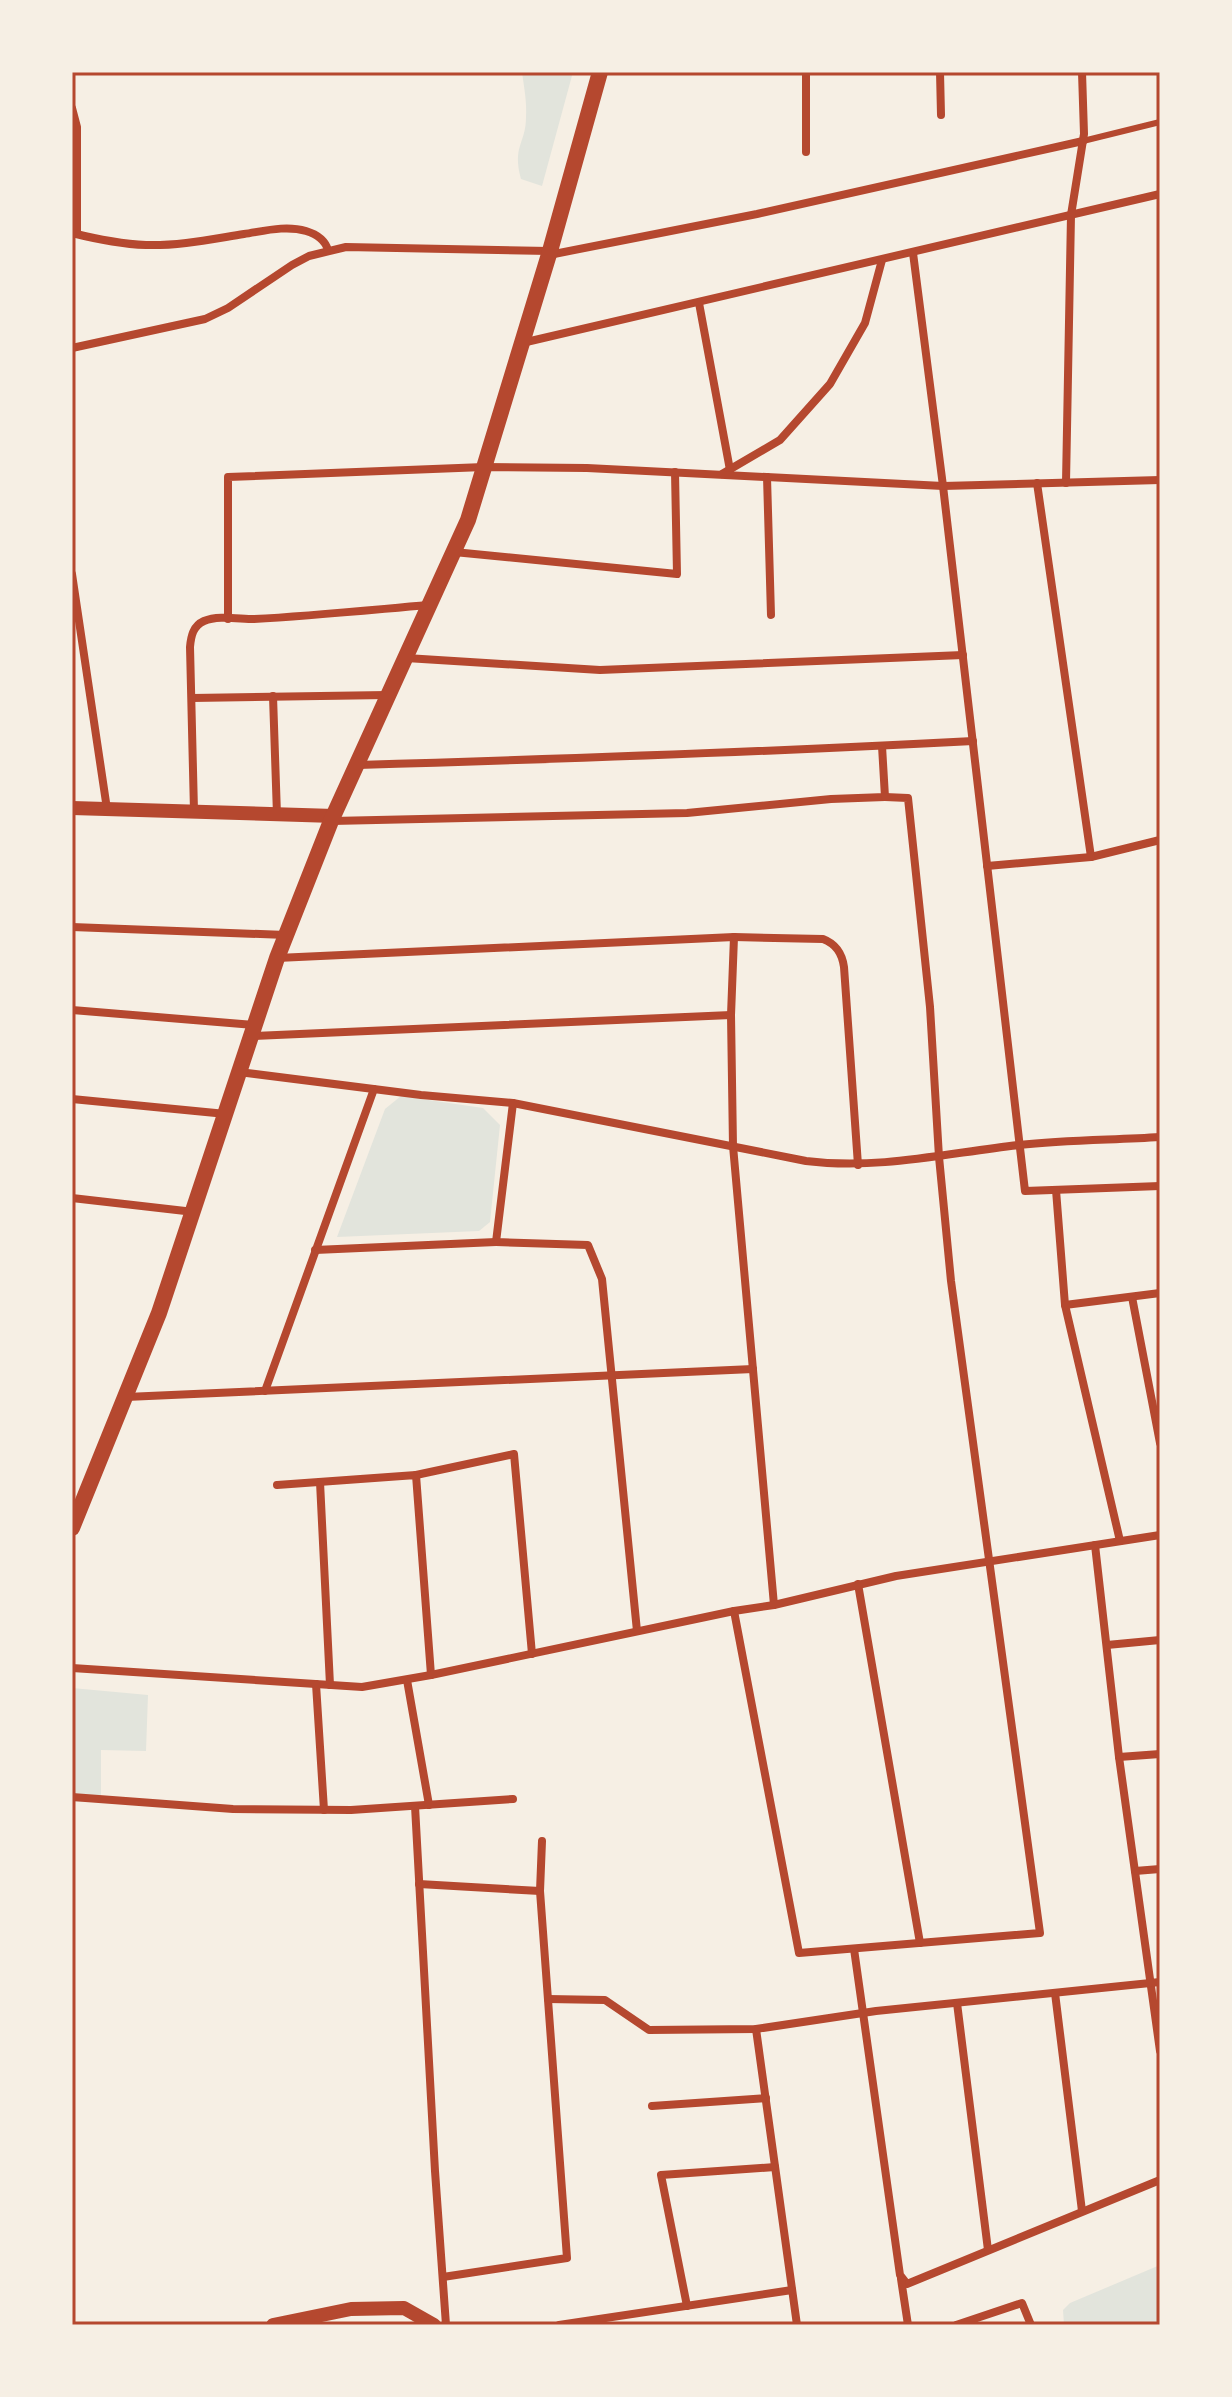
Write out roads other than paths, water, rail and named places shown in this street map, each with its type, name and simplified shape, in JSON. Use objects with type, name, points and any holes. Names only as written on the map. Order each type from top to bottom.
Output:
[{"type":"main road","points":[[72,1528],[159,1313],[286,935],[332,819],[468,520],[600,72]]},
{"type":"street","points":[[806,72],[806,152]]},
{"type":"street","points":[[940,72],[941,115]]},
{"type":"street","points":[[1066,483],[1071,215],[1083,141],[1082,72]]},
{"type":"street","points":[[72,108],[77,127],[74,234],[145,245],[294,229],[316,235],[328,250]]},
{"type":"street","points":[[72,348],[205,319],[228,308],[292,265],[328,250],[346,247],[549,253],[757,214],[1083,141]]},
{"type":"street","points":[[521,343],[1160,194]]},
{"type":"street","points":[[913,253],[1025,1191],[1160,1186]]},
{"type":"street","points":[[725,472],[780,440],[830,384],[865,323],[882,260]]},
{"type":"street","points":[[699,303],[725,472]]},
{"type":"street","points":[[228,619],[228,477],[484,467],[725,472],[943,486],[1160,480]]},
{"type":"street","points":[[453,552],[677,574],[675,472]]},
{"type":"street","points":[[767,477],[771,615]]},
{"type":"street","points":[[1037,483],[1091,857]]},
{"type":"street","points":[[72,574],[107,809]]},
{"type":"street","points":[[194,811],[191,635],[196,627],[205,621],[429,605]]},
{"type":"street","points":[[406,658],[600,670],[963,655]]},
{"type":"street","points":[[192,698],[389,695]]},
{"type":"street","points":[[273,696],[277,815]]},
{"type":"street","points":[[357,765],[707,755],[973,741]]},
{"type":"street","points":[[882,746],[885,797]]},
{"type":"street","points":[[72,808],[332,819],[687,813],[831,799],[908,798],[930,1007],[939,1157],[951,1281],[1040,1933],[799,1953],[734,1611]]},
{"type":"street","points":[[987,866],[1091,857],[1160,840]]},
{"type":"street","points":[[72,927],[286,935]]},
{"type":"street","points":[[277,958],[734,937],[823,939],[841,953],[844,967],[858,1165]]},
{"type":"street","points":[[734,937],[731,1015],[733,1146],[774,1605]]},
{"type":"street","points":[[72,1010],[253,1030],[731,1015]]},
{"type":"street","points":[[239,1072],[513,1103],[806,1161],[858,1165],[1019,1145],[1160,1137]]},
{"type":"street","points":[[265,1391],[374,1089]]},
{"type":"street","points":[[72,1099],[227,1114]]},
{"type":"street","points":[[496,1242],[513,1103]]},
{"type":"street","points":[[1056,1190],[1065,1305],[1120,1541]]},
{"type":"street","points":[[73,1199],[194,1212]]},
{"type":"street","points":[[315,1250],[496,1242],[588,1245],[602,1279],[637,1631]]},
{"type":"street","points":[[1065,1305],[1160,1293]]},
{"type":"street","points":[[1132,1297],[1160,1443]]},
{"type":"street","points":[[125,1397],[753,1369]]},
{"type":"street","points":[[277,1485],[416,1475],[514,1454],[532,1654]]},
{"type":"street","points":[[416,1475],[431,1675]]},
{"type":"street","points":[[320,1482],[330,1685]]},
{"type":"street","points":[[72,1668],[362,1687],[774,1605],[858,1584],[1160,1535]]},
{"type":"street","points":[[1095,1545],[1119,1757],[1160,2051]]},
{"type":"street","points":[[858,1584],[920,1943]]},
{"type":"street","points":[[1107,1645],[1160,1640]]},
{"type":"street","points":[[407,1680],[429,1805]]},
{"type":"street","points":[[316,1684],[324,1810]]},
{"type":"street","points":[[1119,1757],[1160,1754]]},
{"type":"street","points":[[72,1797],[233,1809],[324,1810],[513,1799]]},
{"type":"street","points":[[415,1806],[446,2325]]},
{"type":"street","points":[[443,2277],[567,2258],[540,1891],[542,1841]]},
{"type":"street","points":[[1135,1871],[1160,1869]]},
{"type":"street","points":[[419,1884],[540,1891]]},
{"type":"street","points":[[854,1949],[908,2325]]},
{"type":"street","points":[[548,1999],[605,2000],[649,2030],[756,2029],[862,2013],[1160,1982]]},
{"type":"street","points":[[1055,1993],[1082,2211]]},
{"type":"street","points":[[957,2003],[988,2250]]},
{"type":"street","points":[[756,2029],[797,2325]]},
{"type":"street","points":[[652,2106],[766,2098]]},
{"type":"street","points":[[687,2306],[661,2175],[775,2167]]},
{"type":"street","points":[[900,2275],[907,2284],[1160,2180]]},
{"type":"street","points":[[559,2325],[792,2290]]},
{"type":"street","points":[[956,2325],[1022,2303],[1031,2325]]},
{"type":"street","points":[[273,2325],[351,2309],[404,2308],[434,2325]]},
{"type":"lane","points":[[1083,141],[1160,122]]}]
